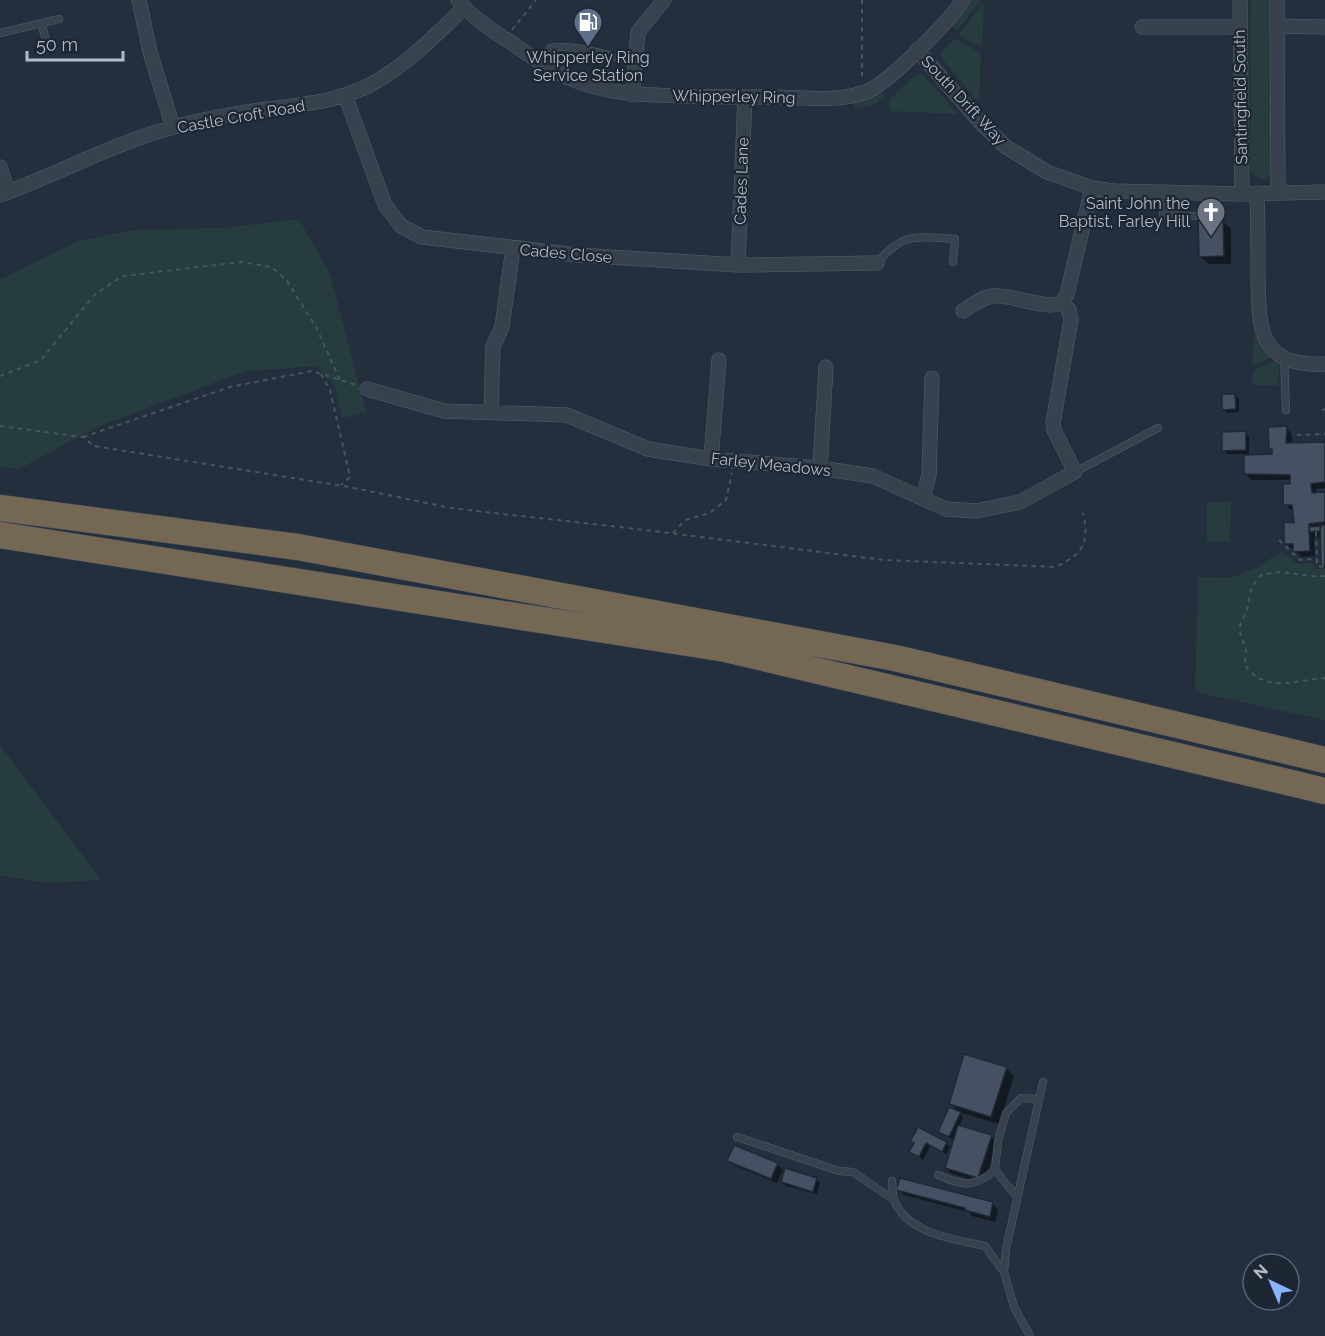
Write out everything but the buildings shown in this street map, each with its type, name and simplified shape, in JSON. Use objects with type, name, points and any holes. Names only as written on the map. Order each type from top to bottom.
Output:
[{"type":"highway","points":[[0,508],[298,547],[908,660],[1325,759]]},
{"type":"highway","points":[[0,535],[726,649],[1325,791]]},
{"type":"street","points":[[139,0],[150,52],[173,127]]},
{"type":"street","points":[[632,95],[638,32],[664,0]]},
{"type":"street","name":"Whipperley Ring","points":[[461,4],[505,39],[569,78],[632,95],[745,98],[845,97],[862,93],[884,81],[944,24],[963,0]]},
{"type":"street","name":"Santingfield South","points":[[1240,0],[1242,194]]},
{"type":"street","points":[[1277,0],[1278,193]]},
{"type":"street","name":"Castle Croft Road","points":[[4,193],[89,156],[173,127],[266,109],[313,104],[345,95],[376,82],[409,59],[461,4]]},
{"type":"street","points":[[1277,26],[1325,27]]},
{"type":"street","points":[[1142,27],[1239,27]]},
{"type":"street","name":"South Drift Way","points":[[917,50],[983,125],[1006,147],[1047,171],[1092,188],[1114,191],[1242,194],[1325,192]]},
{"type":"street","name":"Cades Close","points":[[345,95],[385,206],[400,226],[422,237],[578,255],[738,265],[877,263]]},
{"type":"street","name":"Cades Lane","points":[[738,265],[745,98]]},
{"type":"street","points":[[0,167],[4,193]]},
{"type":"street","points":[[963,311],[991,296],[1007,296],[1054,305],[1062,302],[1068,294],[1092,188]]},
{"type":"street","points":[[1257,193],[1261,332],[1271,347],[1284,357],[1295,362],[1325,364]]},
{"type":"street","points":[[490,412],[493,346],[502,327],[513,248]]},
{"type":"street","points":[[1062,302],[1071,320],[1053,423],[1054,430],[1075,472]]},
{"type":"street","points":[[711,459],[719,360]]},
{"type":"street","points":[[820,468],[826,366]]},
{"type":"street","points":[[923,498],[928,476],[932,378]]},
{"type":"street","name":"Farley Meadows","points":[[368,389],[444,411],[567,415],[648,449],[711,459],[820,468],[873,476],[946,509],[976,511],[1020,502],[1075,472]]},
{"type":"lane","points":[[0,33],[59,19]]},
{"type":"lane","points":[[41,23],[47,43]]},
{"type":"lane","points":[[540,62],[550,48],[556,47],[588,51],[634,62]]},
{"type":"lane","points":[[1162,192],[1163,215],[1194,216]]},
{"type":"lane","points":[[877,263],[900,241],[915,237],[955,239],[953,262]]},
{"type":"lane","points":[[1284,357],[1286,410]]},
{"type":"lane","name":"Farley Meadows","points":[[1075,472],[1158,428]]},
{"type":"lane","points":[[1004,1272],[1006,1249],[1043,1082]]},
{"type":"lane","points":[[938,1175],[951,1181],[973,1184],[984,1180],[995,1170],[998,1140],[1006,1113],[1021,1098],[1039,1099]]},
{"type":"lane","points":[[737,1137],[839,1171],[853,1172],[894,1200],[908,1219],[933,1234],[985,1246],[1004,1272],[1014,1307],[1030,1336]]},
{"type":"lane","points":[[995,1170],[1017,1197]]},
{"type":"lane","points":[[892,1180],[894,1200]]},
{"type":"path","points":[[505,39],[536,0]]},
{"type":"path","points":[[862,0],[862,93]]},
{"type":"path","points":[[0,376],[41,360],[95,294],[123,276],[240,262],[272,267],[287,281],[316,327],[340,381]]},
{"type":"path","points":[[0,426],[83,437],[230,387],[312,370],[368,389]]},
{"type":"path","points":[[321,374],[330,390],[350,477],[340,486]]},
{"type":"path","points":[[1297,435],[1325,434]]},
{"type":"path","points":[[83,437],[94,446],[340,486],[451,508],[884,560],[1056,567],[1076,557],[1084,542],[1087,531],[1083,513]]},
{"type":"path","points":[[673,533],[685,520],[710,513],[726,500],[735,461]]},
{"type":"path","points":[[1316,532],[1317,566],[1325,567]]},
{"type":"path","points":[[1279,540],[1300,560],[1317,559]]},
{"type":"path","points":[[1325,576],[1301,576],[1279,571],[1258,577],[1251,590],[1240,625],[1246,650],[1245,665],[1256,677],[1263,681],[1281,684],[1325,678]]},
{"type":"green space","points":[[972,0],[981,0],[957,31],[952,25]]},
{"type":"green space","points":[[1251,0],[1275,0],[1274,170],[1266,179],[1261,179],[1250,172]]},
{"type":"green space","points":[[982,4],[984,6],[982,44],[976,45],[960,33]]},
{"type":"green space","points":[[953,40],[981,53],[979,103],[946,64],[940,53]]},
{"type":"green space","points":[[919,73],[924,75],[956,114],[890,111],[889,100]]},
{"type":"green space","points":[[882,90],[884,99],[855,109],[854,102],[872,97]]},
{"type":"green space","points":[[299,219],[330,274],[366,412],[342,418],[335,386],[317,366],[246,371],[97,427],[19,469],[0,467],[0,279],[79,241],[133,230],[222,228]]},
{"type":"green space","points":[[1254,331],[1271,357],[1253,366],[1252,364]]},
{"type":"green space","points":[[1275,361],[1279,364],[1278,385],[1252,385],[1253,371]]},
{"type":"green space","points":[[1207,502],[1231,502],[1230,542],[1207,541]]},
{"type":"green space","points":[[1281,552],[1298,564],[1313,563],[1314,569],[1325,569],[1325,720],[1195,692],[1198,577],[1231,578],[1259,566]]},
{"type":"green space","points":[[0,745],[101,880],[48,883],[0,875]]},
{"type":"place","name":"Whipperley Ring Service Station","points":[[588,48]]},
{"type":"place","name":"Saint John the Baptist, Farley Hill","points":[[1211,238]]}]
